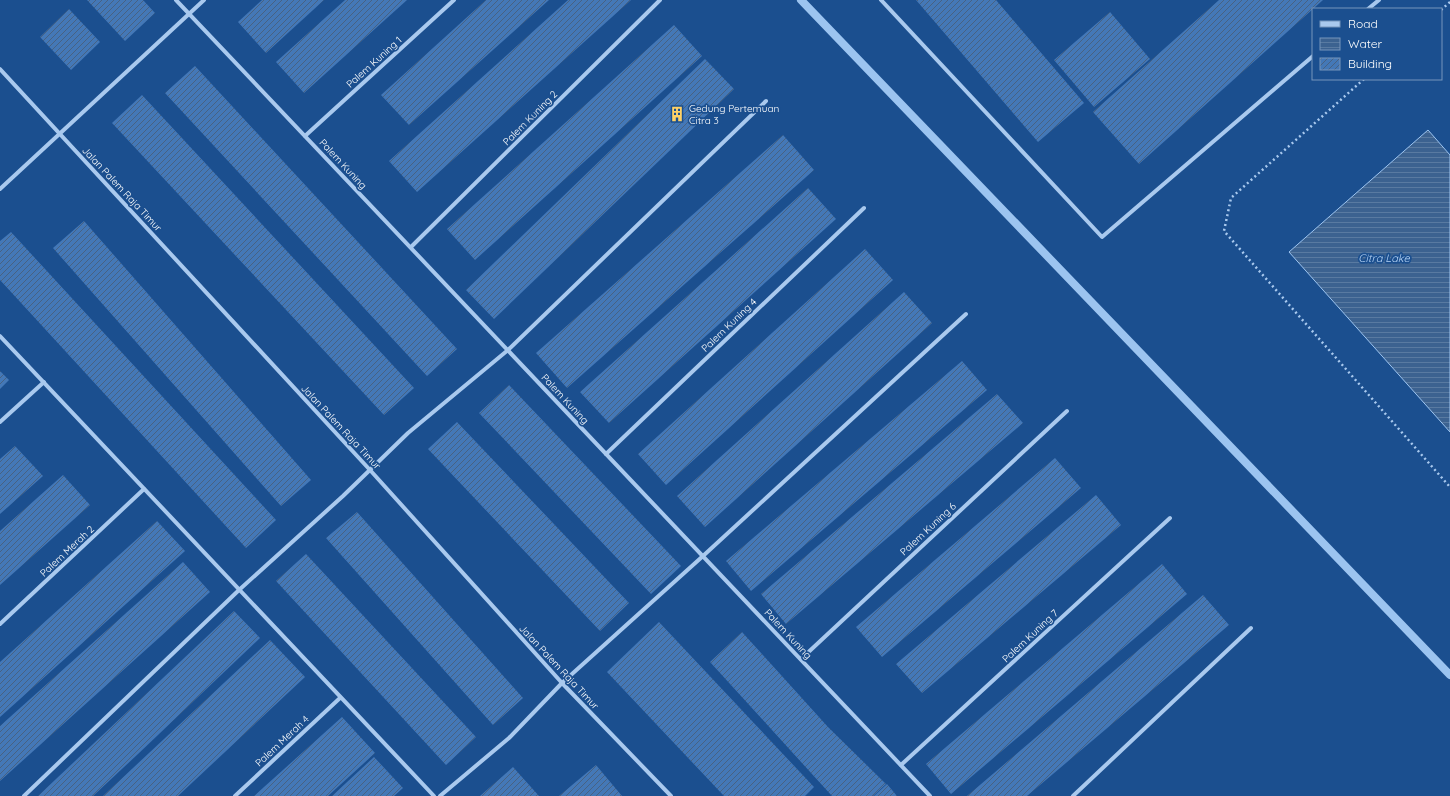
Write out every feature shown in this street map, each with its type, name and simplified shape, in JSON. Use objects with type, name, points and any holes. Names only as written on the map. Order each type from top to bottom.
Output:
[{"type":"street","name":"Palem Kuning","points":[[176,0],[930,796]]},
{"type":"street","points":[[0,189],[204,0]]},
{"type":"street","name":"Palem Kuning 1","points":[[305,136],[454,0]]},
{"type":"street","name":"Palem Kuning 2","points":[[411,247],[660,0]]},
{"type":"street","points":[[881,0],[1102,237],[1312,57]]},
{"type":"street","points":[[1369,8],[1379,0]]},
{"type":"street","name":"Jalan Palem Raja Timur","points":[[0,69],[370,470],[562,683],[671,796]]},
{"type":"street","points":[[24,796],[239,590],[370,470],[408,433],[508,350],[766,101]]},
{"type":"street","name":"Palem Kuning 4","points":[[606,454],[864,208]]},
{"type":"street","points":[[440,796],[509,738],[562,683],[703,556],[966,314]]},
{"type":"street","points":[[0,336],[434,796]]},
{"type":"street","points":[[0,422],[44,382]]},
{"type":"street","name":"Palem Kuning 6","points":[[801,659],[1067,411]]},
{"type":"street","name":"Palem Merah 2","points":[[0,624],[144,489]]},
{"type":"street","name":"Palem Kuning 7","points":[[901,765],[1170,518]]},
{"type":"street","points":[[1073,796],[1251,628]]},
{"type":"street","name":"Palem Merah 4","points":[[235,796],[340,698]]},
{"type":"path","points":[[1442,9],[1450,2]]},
{"type":"path","points":[[1363,80],[1231,198],[1224,231],[1450,487]]},
{"type":"water","name":"Citra Lake","points":[[1428,130],[1450,155],[1450,432],[1289,252]]},
{"type":"building","points":[[87,0],[143,0],[155,13],[125,41]]},
{"type":"building","points":[[262,0],[324,0],[266,53],[238,22]]},
{"type":"building","points":[[345,0],[407,0],[304,93],[276,62]]},
{"type":"building","points":[[486,0],[549,0],[409,125],[381,95]]},
{"type":"building","points":[[568,0],[631,0],[417,192],[389,161]]},
{"type":"building","points":[[916,0],[996,0],[1084,103],[1038,142]]},
{"type":"building","points":[[1219,0],[1323,0],[1312,8],[1312,10],[1139,164],[1093,112]]},
{"type":"building","points":[[69,9],[100,42],[71,70],[40,37]]},
{"type":"building","points":[[1110,12],[1150,59],[1094,107],[1054,60]]},
{"type":"building","points":[[674,25],[702,56],[475,260],[447,229]]},
{"type":"building","points":[[705,59],[734,89],[494,319],[466,290]]},
{"type":"building","points":[[195,66],[457,349],[427,376],[165,93]]},
{"type":"building","points":[[142,95],[414,388],[384,415],[112,123]]},
{"type":"building","points":[[783,135],[814,170],[567,388],[536,353]]},
{"type":"building","points":[[808,188],[836,219],[609,423],[580,392]]},
{"type":"building","points":[[84,221],[311,480],[281,506],[53,248]]},
{"type":"building","points":[[11,232],[276,520],[246,548],[0,280],[0,241]]},
{"type":"building","points":[[865,249],[893,280],[666,485],[638,454]]},
{"type":"building","points":[[904,292],[932,323],[705,527],[677,496]]},
{"type":"building","points":[[962,361],[987,390],[751,591],[726,561]]},
{"type":"building","points":[[0,371],[9,380],[0,389]]},
{"type":"building","points":[[509,385],[681,566],[651,594],[479,413]]},
{"type":"building","points":[[997,394],[1023,423],[786,624],[761,594]]},
{"type":"building","points":[[457,422],[629,603],[600,631],[428,449]]},
{"type":"building","points":[[15,446],[43,476],[0,514],[0,459]]},
{"type":"building","points":[[1055,458],[1081,488],[882,657],[856,627]]},
{"type":"building","points":[[63,475],[90,505],[0,585],[0,531]]},
{"type":"building","points":[[1096,495],[1121,525],[922,693],[896,664]]},
{"type":"building","points":[[357,512],[523,698],[493,725],[326,538]]},
{"type":"building","points":[[157,521],[185,551],[0,717],[0,662]]},
{"type":"building","points":[[306,554],[476,737],[446,765],[276,581]]},
{"type":"building","points":[[183,562],[210,592],[0,781],[0,726]]},
{"type":"building","points":[[1162,564],[1187,594],[951,794],[926,764]]},
{"type":"building","points":[[1203,595],[1229,625],[1027,796],[967,796]]},
{"type":"building","points":[[234,611],[260,638],[138,754],[93,796],[38,796]]},
{"type":"building","points":[[659,622],[814,787],[805,796],[724,796],[607,672]]},
{"type":"building","points":[[742,632],[828,727],[886,784],[873,796],[832,796],[710,662]]},
{"type":"building","points":[[270,640],[305,677],[178,796],[103,796]]},
{"type":"building","points":[[342,717],[375,753],[328,796],[254,796]]},
{"type":"building","points":[[374,757],[403,788],[394,796],[332,796]]},
{"type":"building","points":[[596,765],[622,796],[559,796]]},
{"type":"building","points":[[513,767],[539,796],[480,796]]},
{"type":"building","points":[[887,784],[897,796],[874,796]]},
{"type":"waterway","points":[[801,0],[1450,675]]},
{"type":"place","name":"Gedung Pertemuan Citra 3","points":[[677,114]]}]
